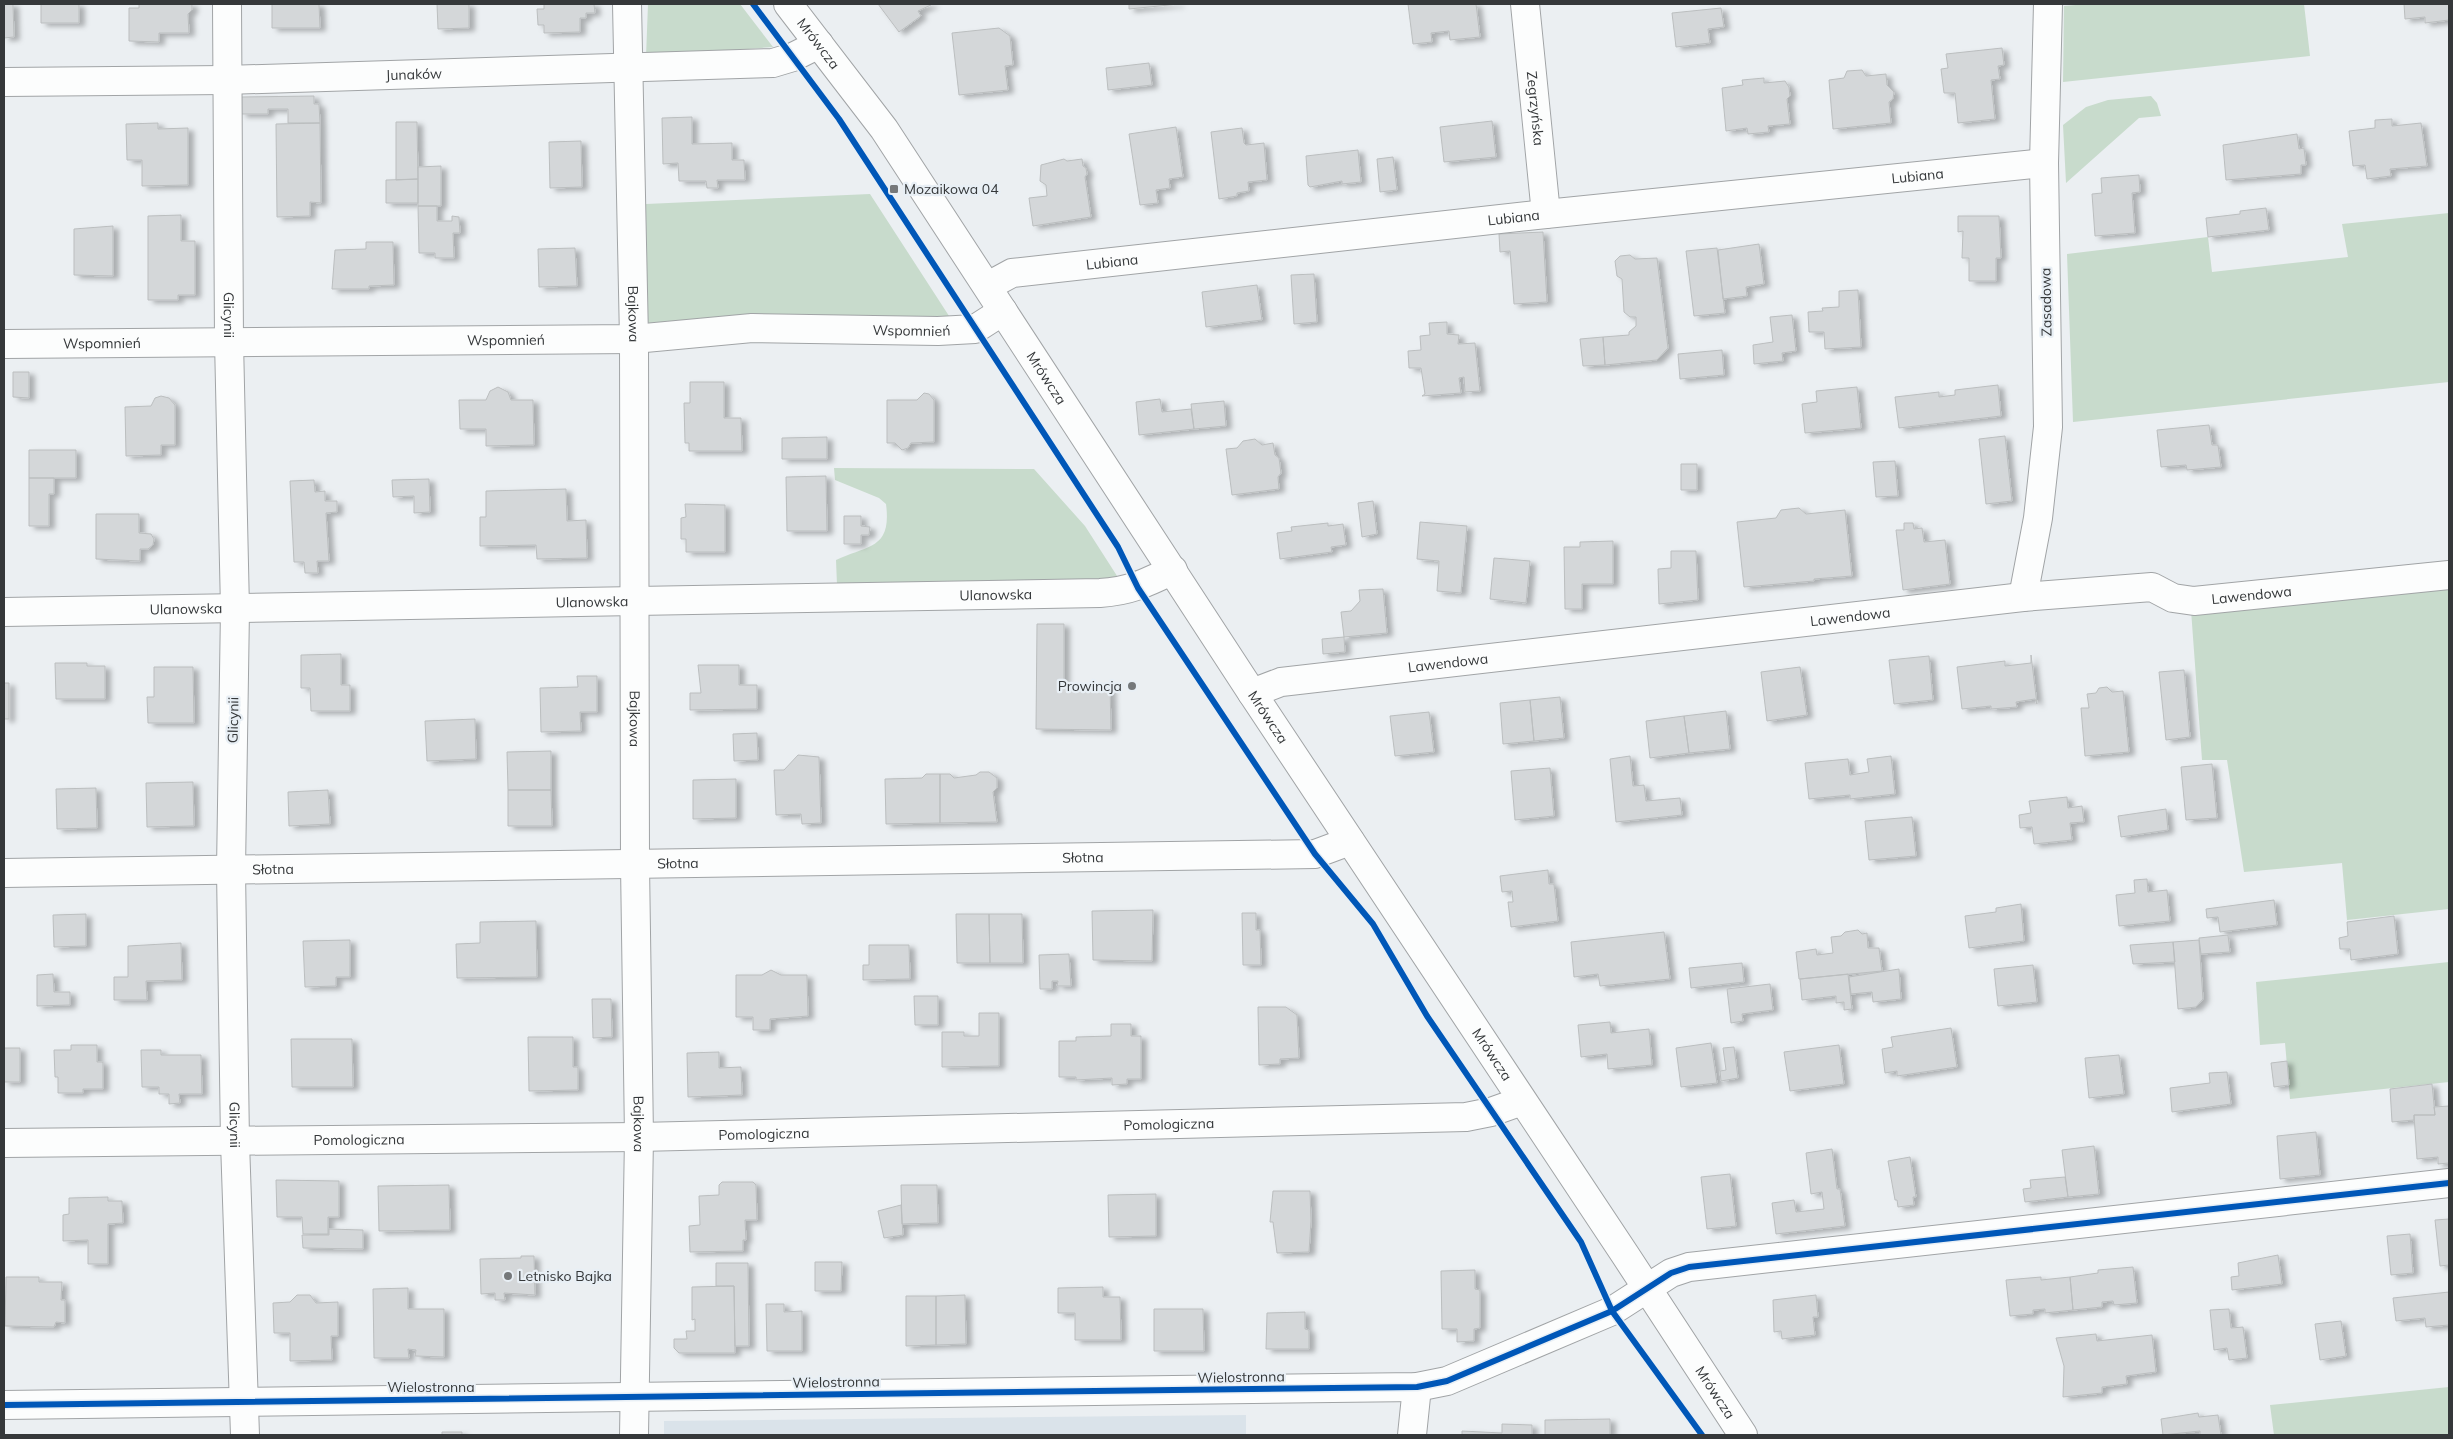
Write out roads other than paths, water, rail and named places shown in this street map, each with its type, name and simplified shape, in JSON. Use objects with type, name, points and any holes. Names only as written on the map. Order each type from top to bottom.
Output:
[{"type":"street","name":"Glicynii","points":[[227,4],[229,342],[235,609],[231,870],[235,1142],[244,1435]]},
{"type":"street","name":"Bajkowa","points":[[627,4],[634,339],[635,865],[639,1137],[634,1435]]},
{"type":"street","name":"Mrówcza","points":[[788,4],[884,129],[1004,310],[1252,693],[1743,1435]]},
{"type":"street","name":"Zegrzyńska","points":[[1525,4],[1546,214]]},
{"type":"street","name":"Zasadowa","points":[[2023,597],[2038,518],[2048,427],[2044,163],[2048,4]]},
{"type":"street","name":"Junaków","points":[[4,82],[226,80],[773,63],[793,57],[819,44]]},
{"type":"street","name":"Lubiana","points":[[988,286],[1012,273],[1546,214],[2044,163]]},
{"type":"street","name":"Wspomnień","points":[[4,344],[634,339],[752,328],[938,331],[975,329],[1004,310]]},
{"type":"street","name":"Ulanowska","points":[[4,612],[635,603],[1115,592],[1138,588],[1173,570]]},
{"type":"street","name":"Lawendowa","points":[[1252,693],[1281,682],[2023,597],[2152,588],[2173,598],[2194,601],[2449,575]]},
{"type":"street","name":"Słotna","points":[[4,873],[1315,854],[1350,841]]},
{"type":"street","name":"Pomologiczna","points":[[4,1143],[639,1137],[1466,1117],[1491,1112],[1522,1100]]},
{"type":"street","name":"Wielostronna","points":[[4,1405],[1417,1387],[1447,1381],[1612,1311],[1648,1290],[1671,1273],[1689,1267],[2449,1184]]},
{"type":"street","points":[[1412,1435],[1417,1387]]},
{"type":"place","name":"Mozaikowa 04","points":[[894,189]]},
{"type":"place","name":"Prowincja","points":[[1132,686]]},
{"type":"place","name":"Letnisko Bajka","points":[[508,1276]]}]
